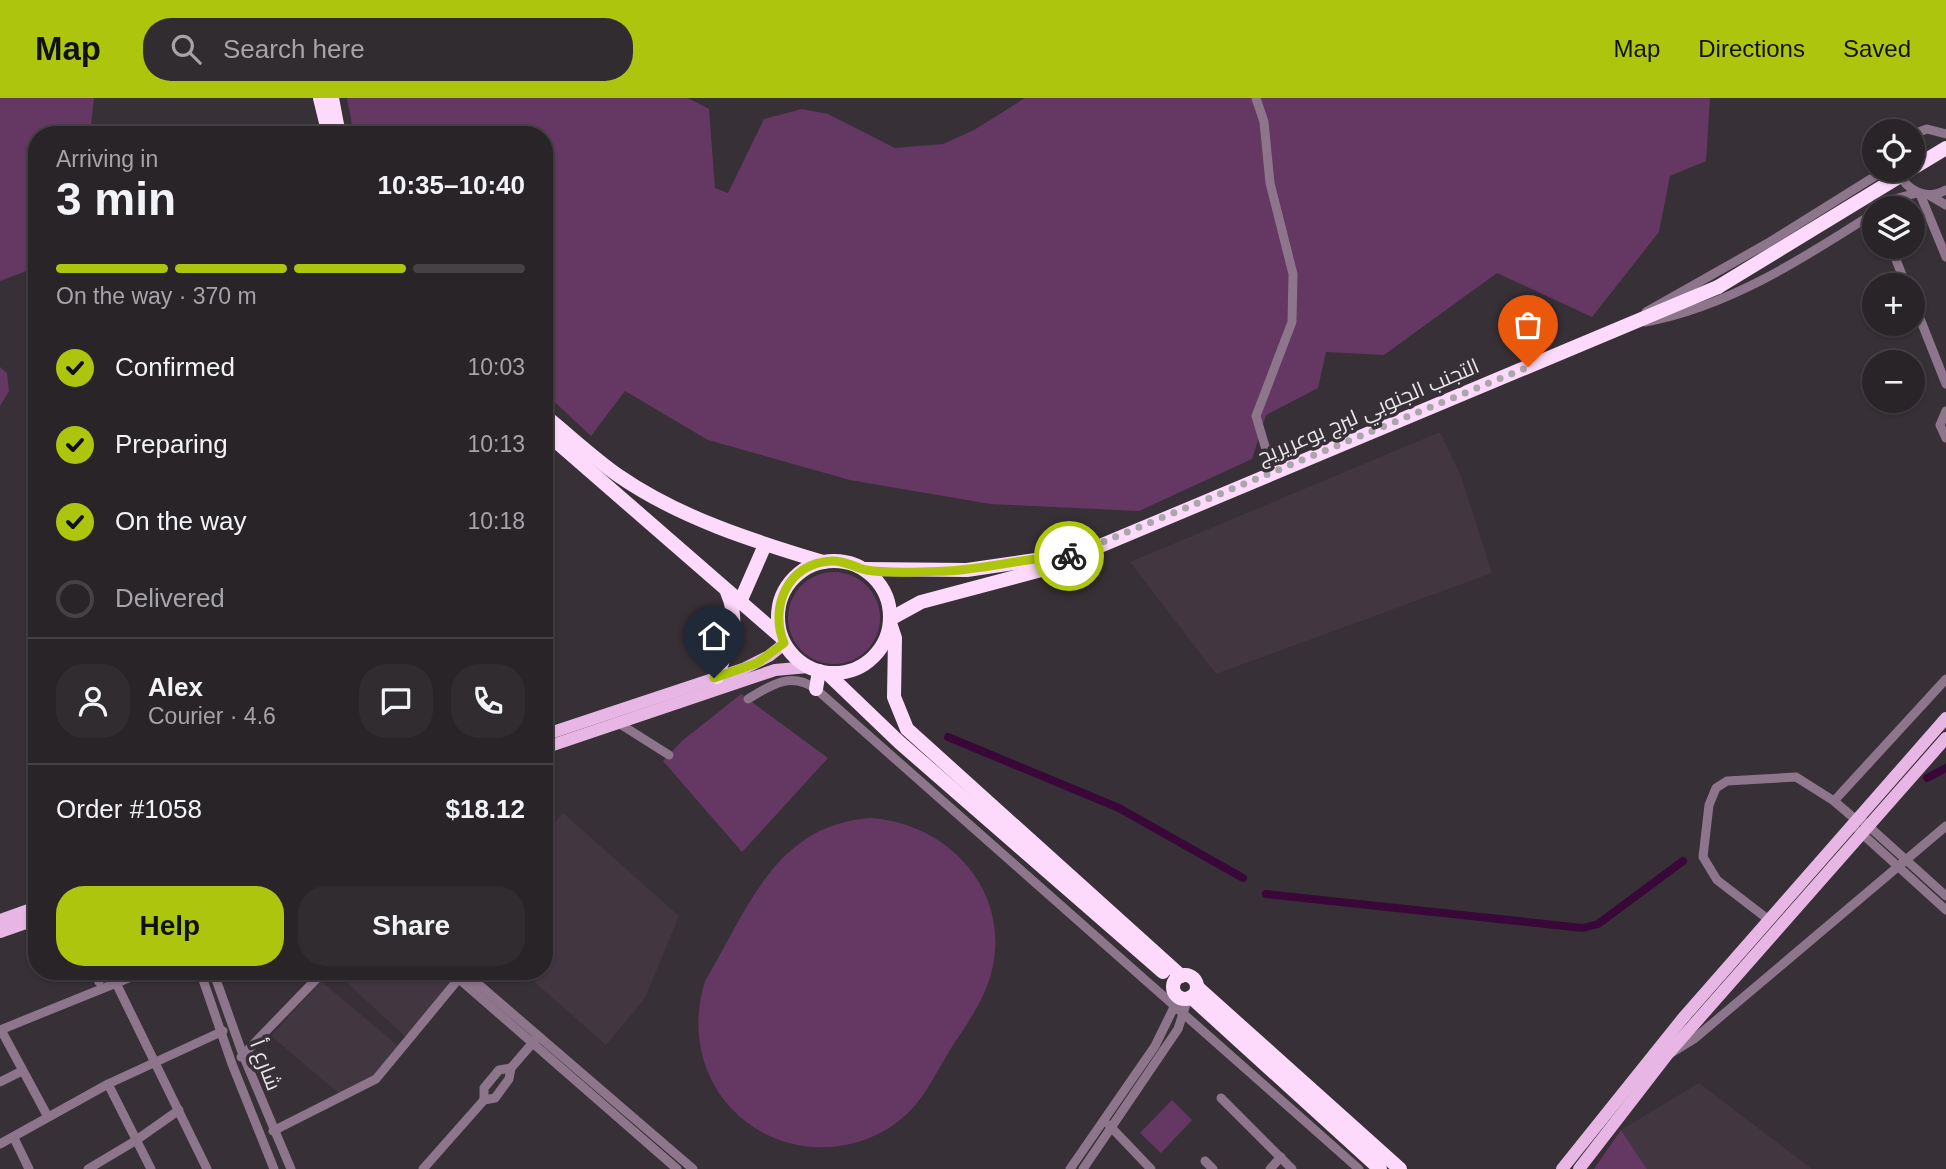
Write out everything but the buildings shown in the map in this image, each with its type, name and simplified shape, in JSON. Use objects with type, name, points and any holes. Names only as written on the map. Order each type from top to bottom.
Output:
[{"type":"highway","points":[[320,98],[326,126]]},
{"type":"highway","points":[[332,98],[337,126]]},
{"type":"highway","name":"التجنب الجنوبي لبرج بوعريريج","points":[[1925,161],[1946,148]]},
{"type":"highway","name":"التجنب الجنوبي لبرج بوعريريج","points":[[890,621],[921,603],[1045,569],[1718,287],[1890,182]]},
{"type":"highway","points":[[553,422],[620,477],[685,513],[765,545],[823,562],[845,562],[864,569],[882,587],[895,638],[894,697],[907,729],[1178,979]]},
{"type":"highway","points":[[553,439],[671,545],[783,640],[795,657],[818,670],[909,751],[1178,979],[1192,978],[1186,997]]},
{"type":"highway","points":[[740,602],[765,545]]},
{"type":"highway","name":"التجنب الجنوبي لبرج بوعريريج","points":[[864,569],[967,570],[1071,556]]},
{"type":"highway","points":[[783,640],[778,612],[783,593],[799,572],[823,562]]},
{"type":"highway","points":[[717,677],[735,628],[732,604],[726,591]]},
{"type":"highway","points":[[818,670],[848,672],[872,659],[884,642],[890,621]]},
{"type":"highway","points":[[816,689],[818,670]]},
{"type":"highway","points":[[1178,979],[1175,992],[1186,997],[1400,1169]]},
{"type":"highway","points":[[1186,997],[1380,1169]]},
{"type":"main road","points":[[553,744],[757,663],[783,640]]},
{"type":"main road","points":[[553,733],[618,718],[779,669],[818,670]]},
{"type":"main road","points":[[1579,1169],[1667,1055],[1861,825],[1946,718]]},
{"type":"main road","points":[[1562,1169],[1667,1037],[1769,920],[1946,738]]},
{"type":"main road","points":[[0,920],[28,910]]},
{"type":"main road","points":[[0,932],[28,922]]},
{"type":"street","points":[[1256,98],[1264,122],[1270,183],[1293,274],[1292,322],[1256,416],[1273,473]]},
{"type":"street","points":[[1927,129],[1946,127]]},
{"type":"street","points":[[1927,129],[1946,134]]},
{"type":"street","points":[[1629,325],[1660,302],[1768,243],[1866,182]]},
{"type":"street","points":[[1905,182],[1908,187],[1946,205]]},
{"type":"street","points":[[1910,196],[1946,190]]},
{"type":"street","points":[[1922,194],[1946,257]]},
{"type":"street","points":[[1629,325],[1668,318],[1722,299],[1802,257],[1862,220]]},
{"type":"street","points":[[1925,331],[1946,384]]},
{"type":"street","points":[[1946,411],[1940,425],[1946,438]]},
{"type":"street","points":[[1834,801],[1946,679]]},
{"type":"street","points":[[748,699],[787,680],[802,681],[816,689],[1186,997]]},
{"type":"street","points":[[618,718],[669,755]]},
{"type":"street","points":[[1769,920],[1717,880],[1703,857],[1709,805],[1716,788],[1727,780],[1796,777],[1834,801],[1901,862],[1946,910]]},
{"type":"street","points":[[1667,1055],[1695,1039],[1946,825]]},
{"type":"street","points":[[1901,862],[1946,897]]},
{"type":"street","points":[[48,1117],[1,1030],[124,980]]},
{"type":"street","name":"شارع أ","points":[[203,980],[223,1031],[233,1067],[274,1169]]},
{"type":"street","name":"شارع أ","points":[[216,980],[273,1131],[291,1169]]},
{"type":"street","points":[[233,1067],[315,980]]},
{"type":"street","points":[[273,1131],[376,1079],[457,980]]},
{"type":"street","points":[[469,980],[677,1169]]},
{"type":"street","points":[[116,983],[207,1169]]},
{"type":"street","points":[[1083,1169],[1114,1128],[1178,1029],[1184,1014],[1186,997]]},
{"type":"street","points":[[1184,1014],[1186,997]]},
{"type":"street","points":[[1070,1169],[1186,997]]},
{"type":"street","points":[[1184,1014],[1359,1169]]},
{"type":"street","points":[[0,1144],[108,1084],[223,1031]]},
{"type":"street","points":[[423,1169],[484,1100],[495,1098],[509,1079],[511,1068],[535,1039]]},
{"type":"street","points":[[535,1039],[693,1169]]},
{"type":"street","points":[[484,1100],[484,1088],[499,1070],[511,1068]]},
{"type":"street","points":[[0,1082],[22,1071]]},
{"type":"street","points":[[108,1084],[151,1169]]},
{"type":"street","points":[[1221,1098],[1292,1169]]},
{"type":"street","points":[[88,1169],[179,1110]]},
{"type":"street","points":[[1103,1121],[1114,1128],[1152,1169]]},
{"type":"street","points":[[13,1138],[29,1169]]},
{"type":"street","points":[[1270,1169],[1281,1157]]},
{"type":"street","points":[[1205,1161],[1213,1169]]},
{"type":"shaded area","points":[[0,98],[94,98],[91,126],[28,126],[28,270],[0,281]]},
{"type":"shaded area","points":[[347,98],[688,98],[709,109],[715,188],[728,193],[764,119],[802,109],[828,114],[895,148],[943,144],[974,130],[1025,98],[1710,98],[1706,161],[1670,176],[1659,232],[1592,317],[1497,273],[1384,355],[1326,352],[1318,388],[1266,415],[1252,459],[1139,511],[990,504],[850,480],[708,440],[625,391],[591,436],[553,400],[553,126],[352,126]]},
{"type":"shaded area","points":[[0,367],[7,373],[9,391],[0,406]]},
{"type":"shaded area","points":[[1440,432],[1461,476],[1492,573],[1216,674],[1130,562]]},
{"type":"shaded area","points":[[834,572],[852,575],[867,585],[877,600],[880,618],[877,636],[867,651],[852,661],[834,664],[816,661],[801,651],[791,636],[788,618],[791,600],[801,585],[816,575]]},
{"type":"shaded area","points":[[741,694],[828,758],[742,852],[663,761],[682,741]]},
{"type":"shaded area","points":[[563,813],[679,916],[645,998],[606,1045],[532,980],[553,980],[553,825]]},
{"type":"shaded area","points":[[870,818],[898,823],[925,833],[948,847],[967,866],[982,888],[992,913],[995,941],[992,970],[985,992],[974,1012],[926,1090],[909,1112],[889,1128],[867,1139],[844,1145],[796,1145],[751,1125],[732,1109],[721,1095],[705,1065],[701,1049],[701,998],[705,981],[751,900],[787,854],[810,836],[837,824]]},
{"type":"shaded area","points":[[344,980],[448,980],[453,984],[406,1037]]},
{"type":"shaded area","points":[[321,981],[397,1045],[398,1052],[371,1082],[342,1096],[271,1036]]},
{"type":"shaded area","points":[[1699,1083],[1812,1169],[1647,1169],[1621,1130]]},
{"type":"shaded area","points":[[1172,1100],[1192,1120],[1161,1153],[1140,1133]]},
{"type":"shaded area","points":[[1621,1130],[1647,1169],[1594,1169]]},
{"type":"waterway","points":[[948,737],[1119,808],[1243,878]]},
{"type":"waterway","points":[[1927,778],[1946,768]]},
{"type":"waterway","points":[[1266,894],[1583,928],[1598,924],[1683,861]]},
{"type":"way so far","points":[[1069,556],[1528,367]]},
{"type":"route","points":[[714,678],[757,663],[784,643],[778,618],[783,593],[799,572],[817,563],[834,561],[851,563],[864,569],[943,571],[990,568],[1069,556]]}]
